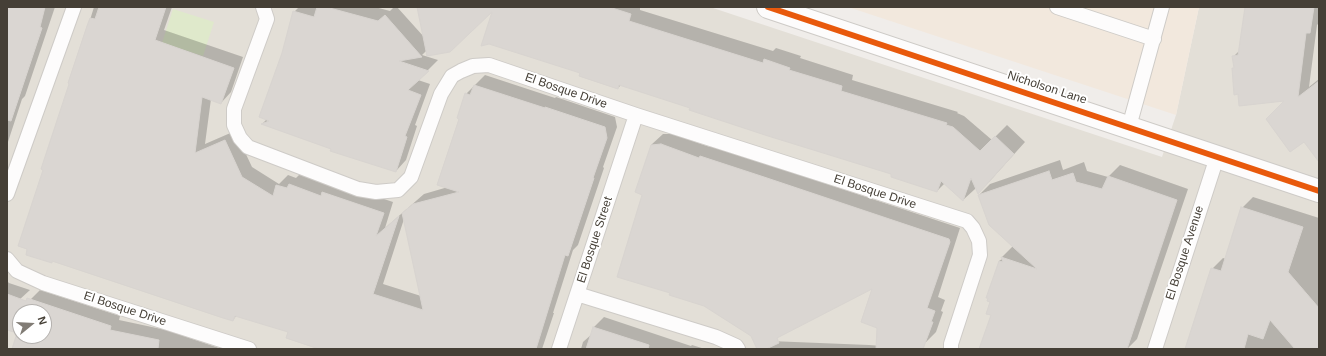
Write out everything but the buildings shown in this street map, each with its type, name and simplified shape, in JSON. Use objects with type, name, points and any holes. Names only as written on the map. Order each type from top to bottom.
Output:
[{"type":"street","name":"Nicholson Lane","points":[[768,7],[1319,191]]},
{"type":"lane","points":[[7,194],[74,7]]},
{"type":"lane","name":"El Bosque Drive","points":[[263,7],[266,19],[234,109],[234,125],[240,138],[248,147],[358,189],[376,192],[398,190],[411,178],[441,94],[452,76],[473,66],[489,65],[636,115],[967,221],[973,228],[979,241],[980,255],[951,344],[951,349]]},
{"type":"lane","points":[[1057,7],[1154,39]]},
{"type":"lane","points":[[1129,127],[1162,7]]},
{"type":"lane","name":"El Bosque Street","points":[[636,115],[577,294],[716,337],[736,346],[738,349]]},
{"type":"lane","name":"El Bosque Avenue","points":[[1154,349],[1217,157]]},
{"type":"lane","name":"El Bosque Drive","points":[[7,259],[17,271],[43,283],[249,349]]},
{"type":"lane","points":[[559,349],[577,294]]},
{"type":"shaded area","points":[[7,7],[710,7],[1162,157],[1176,115],[1199,7],[1319,7],[1319,349],[7,349]]},
{"type":"shaded area","points":[[848,7],[1199,7],[1176,115]]},
{"type":"green space","points":[[173,9],[214,22],[203,56],[162,43]]},
{"type":"cycle path","points":[[768,7],[1319,191]]}]
